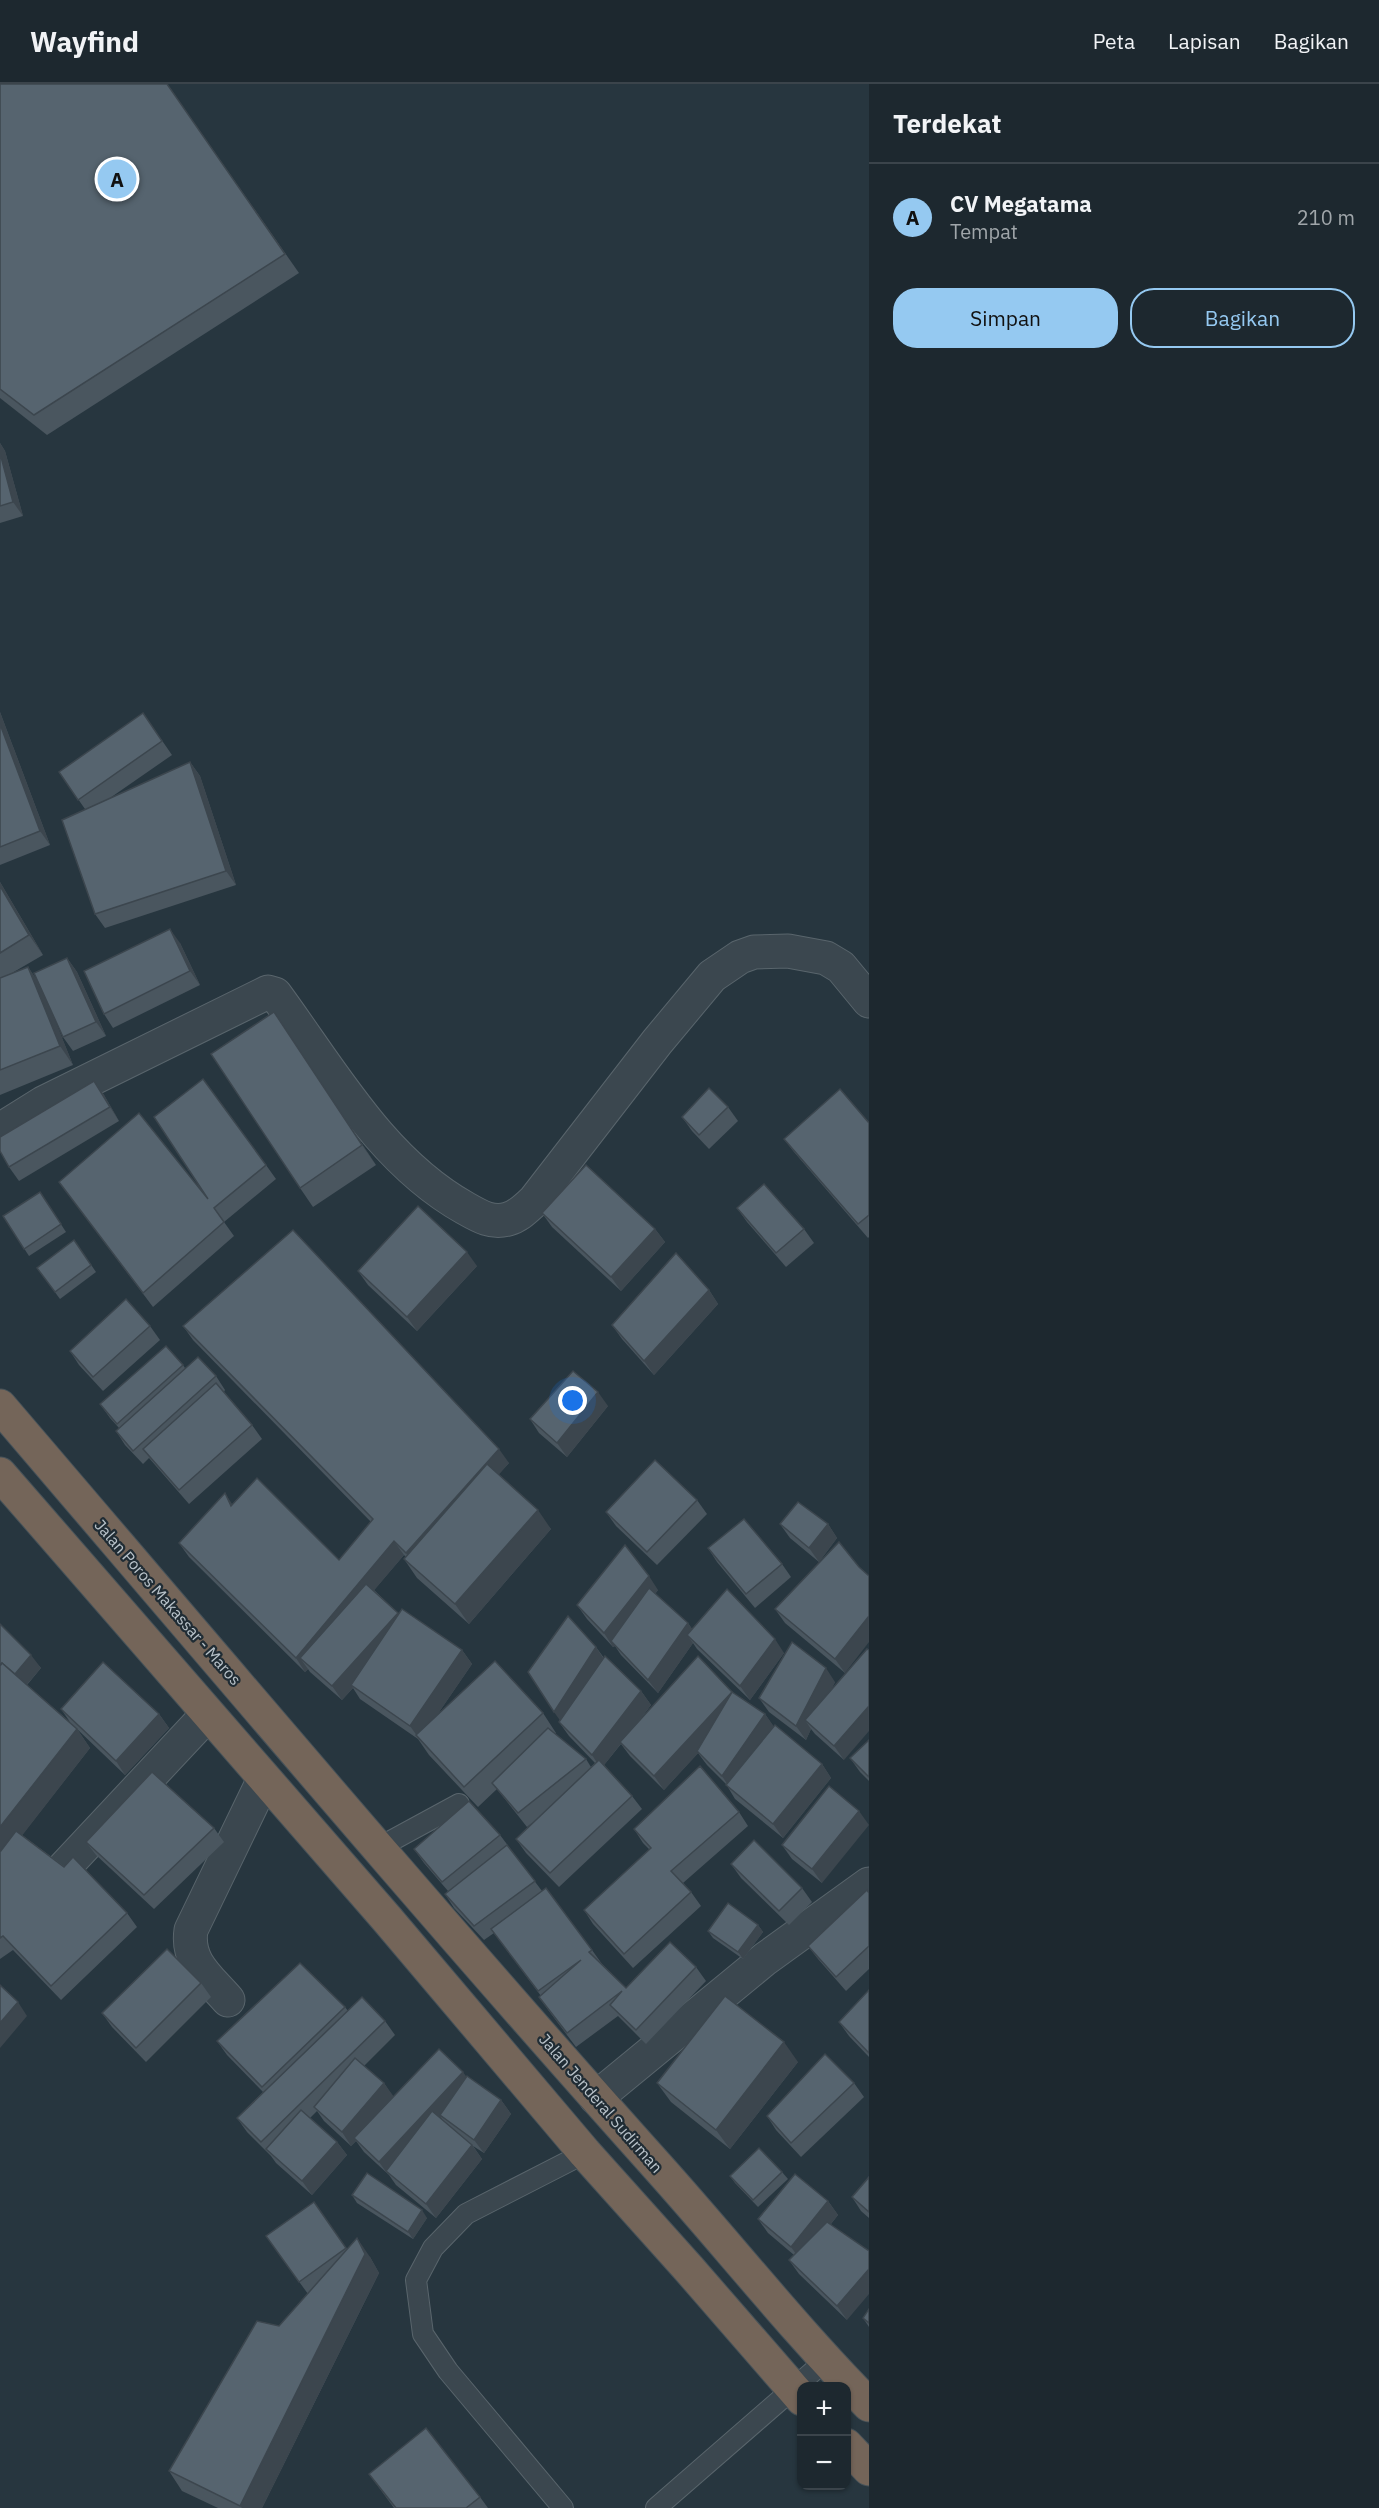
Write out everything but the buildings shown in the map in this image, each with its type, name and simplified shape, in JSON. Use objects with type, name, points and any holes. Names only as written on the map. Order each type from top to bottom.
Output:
[{"type":"highway","name":"Jalan Poros Makassar - Maros","points":[[0,1406],[335,1798]]},
{"type":"highway","points":[[0,1474],[207,1715],[387,1919],[585,2153],[690,2269],[797,2395]]},
{"type":"highway","name":"Jalan Jenderal Sudirman","points":[[335,1798],[723,2240],[825,2361],[869,2405]]},
{"type":"highway","points":[[690,2269],[723,2240]]},
{"type":"highway","points":[[851,2450],[869,2469]]},
{"type":"street","points":[[0,1130],[43,1103],[263,992],[268,992],[275,994],[364,1116],[393,1151],[447,1198],[484,1219],[509,1219],[521,1213],[534,1201],[657,1042],[712,976],[740,957],[754,952],[788,951],[826,958],[841,967],[869,1001]]},
{"type":"street","points":[[61,1871],[207,1715]]},
{"type":"street","points":[[228,2001],[193,1959],[189,1944],[191,1930],[264,1779]]},
{"type":"street","points":[[596,2098],[751,1971],[869,1884]]},
{"type":"lane","points":[[378,1848],[459,1804]]},
{"type":"lane","points":[[563,2508],[448,2371],[423,2334],[416,2280],[433,2248],[466,2214],[585,2153]]},
{"type":"lane","points":[[808,2382],[825,2361]]},
{"type":"lane","points":[[656,2508],[797,2395]]},
{"type":"place","name":"CV Megatama","points":[[117,179]]}]
